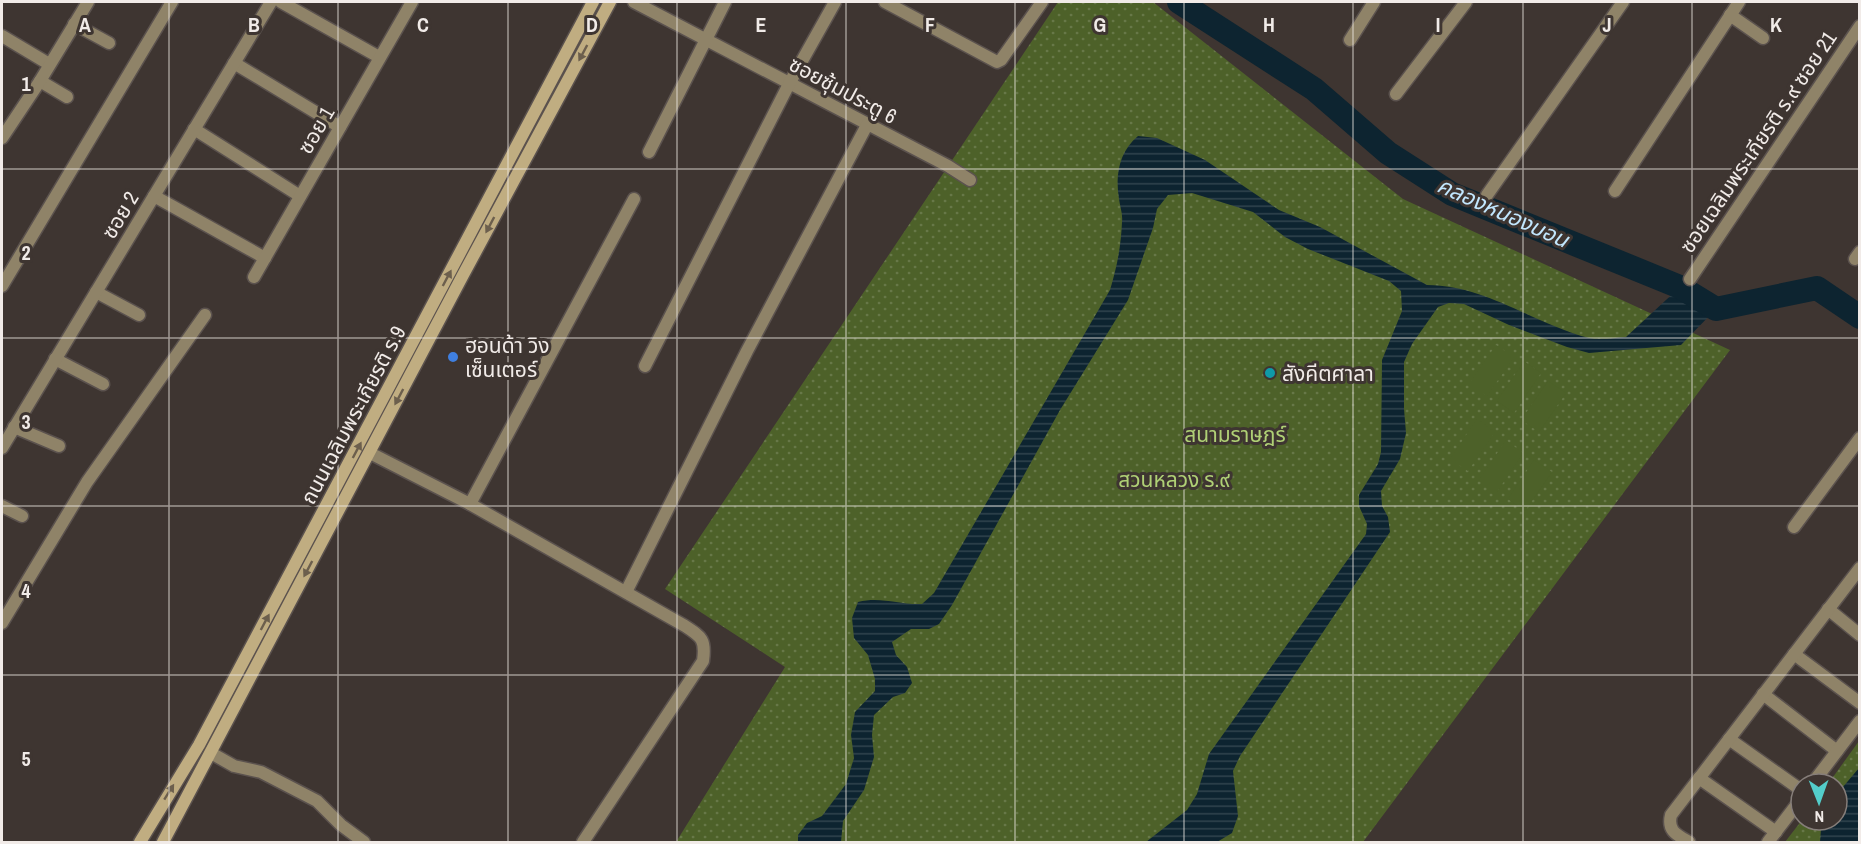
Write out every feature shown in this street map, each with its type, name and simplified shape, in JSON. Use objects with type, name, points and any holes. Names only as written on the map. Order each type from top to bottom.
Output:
[{"type":"main road","name":"ถนนเฉลิมพระเกียรติ ร.9","points":[[140,843],[199,745],[593,2]]},
{"type":"main road","name":"ถนนเฉลิมพระเกียรติ ร.9","points":[[163,843],[610,2]]},
{"type":"street","points":[[2,138],[88,2]]},
{"type":"street","points":[[2,286],[172,2]]},
{"type":"street","name":"ซอย 2","points":[[2,448],[271,2]]},
{"type":"street","points":[[281,2],[380,57]]},
{"type":"street","name":"ซอย 1","points":[[254,278],[412,2]]},
{"type":"street","name":"ซอยซุ้มประตู 6","points":[[634,2],[948,166],[970,180]]},
{"type":"street","points":[[649,152],[725,2]]},
{"type":"street","points":[[645,366],[789,84],[835,2]]},
{"type":"street","points":[[885,2],[997,62],[1001,60],[1042,2]]},
{"type":"street","points":[[1350,40],[1374,2]]},
{"type":"street","points":[[1396,94],[1466,2]]},
{"type":"street","points":[[1486,195],[1623,2]]},
{"type":"street","points":[[1615,191],[1739,2]]},
{"type":"street","points":[[1730,15],[1763,38]]},
{"type":"street","points":[[74,24],[109,44]]},
{"type":"street","name":"ซอยเฉลิมพระเกียรติ ร.๙ ซอย 21","points":[[1690,279],[1860,26]]},
{"type":"street","points":[[2,36],[49,64]]},
{"type":"street","points":[[234,63],[340,127]]},
{"type":"street","points":[[40,81],[67,97]]},
{"type":"street","points":[[626,592],[747,351],[867,125]]},
{"type":"street","points":[[194,129],[300,196]]},
{"type":"street","points":[[154,196],[265,258]]},
{"type":"street","points":[[470,504],[634,199]]},
{"type":"street","points":[[96,292],[139,315]]},
{"type":"street","points":[[2,623],[87,482],[204,315]]},
{"type":"street","points":[[55,359],[103,384]]},
{"type":"street","points":[[14,427],[59,446]]},
{"type":"street","points":[[1794,527],[1860,438]]},
{"type":"street","points":[[370,453],[470,504],[700,636],[705,647],[703,661],[583,843]]},
{"type":"street","points":[[2,506],[22,516]]},
{"type":"street","points":[[1689,843],[1672,831],[1669,824],[1671,815],[1859,569]]},
{"type":"street","points":[[1828,609],[1860,635]]},
{"type":"street","points":[[1794,654],[1860,703]]},
{"type":"street","points":[[1764,694],[1837,751]]},
{"type":"street","points":[[1821,772],[1860,721]]},
{"type":"street","points":[[1729,739],[1789,782]]},
{"type":"street","points":[[211,753],[234,766],[261,772],[317,801],[341,825],[364,843]]},
{"type":"street","points":[[1699,778],[1772,837],[1789,815]]},
{"type":"green space","name":"สวนหลวง ร.๙","points":[[1058,2],[1153,2],[1403,199],[1730,350],[1363,842],[676,842],[785,667],[665,589]]},
{"type":"green space","points":[[1496,345],[1514,357],[1487,396],[1469,384]]},
{"type":"green space","points":[[1524,361],[1541,373],[1514,413],[1497,401]]},
{"type":"green space","points":[[1548,381],[1566,393],[1539,432],[1521,420]]},
{"type":"green space","points":[[1477,419],[1495,432],[1468,471],[1450,459]]},
{"type":"green space","points":[[1506,440],[1523,453],[1497,492],[1479,480]]},
{"type":"green space","points":[[1534,460],[1552,472],[1525,511],[1508,499]]},
{"type":"green space","points":[[1859,741],[1859,842],[1785,842],[1793,832],[1849,832],[1849,772],[1837,772]]},
{"type":"water","points":[[1138,136],[1157,138],[1205,160],[1279,210],[1320,227],[1427,285],[1469,291],[1589,338],[1626,337],[1680,287],[1716,309],[1681,345],[1589,353],[1509,325],[1464,304],[1449,303],[1438,307],[1412,344],[1404,362],[1406,433],[1400,459],[1381,491],[1382,506],[1388,517],[1390,532],[1240,756],[1233,771],[1238,816],[1232,833],[1217,842],[1146,842],[1187,810],[1197,794],[1209,754],[1366,534],[1367,524],[1359,506],[1359,495],[1378,464],[1381,452],[1382,360],[1402,311],[1401,291],[1389,281],[1308,249],[1285,237],[1253,212],[1192,193],[1168,195],[1157,209],[1153,228],[1128,300],[1060,410],[952,605],[939,624],[929,629],[911,629],[892,642],[896,655],[907,667],[912,683],[905,693],[893,697],[874,715],[872,735],[874,757],[864,790],[843,821],[841,842],[798,842],[798,835],[807,823],[822,816],[846,784],[854,758],[851,735],[855,712],[875,691],[875,679],[868,655],[854,638],[852,618],[858,602],[882,600],[922,604],[934,593],[1110,290],[1121,231],[1118,173],[1126,149]]},
{"type":"water","points":[[1859,768],[1859,842],[1820,842],[1821,832],[1849,832],[1849,780]]},
{"type":"waterway","name":"คลองหนองบอน","points":[[1179,2],[1314,89],[1388,153],[1452,194],[1680,287],[1716,309],[1817,288],[1860,317]]},
{"type":"place","name":"ฮอนด้า วิง เซ็นเตอร์","points":[[453,357]]},
{"type":"place","name":"สังคีตศาลา","points":[[1270,373]]},
{"type":"park label","name":"สนามราษฎร์","points":[[1235,434]]}]
